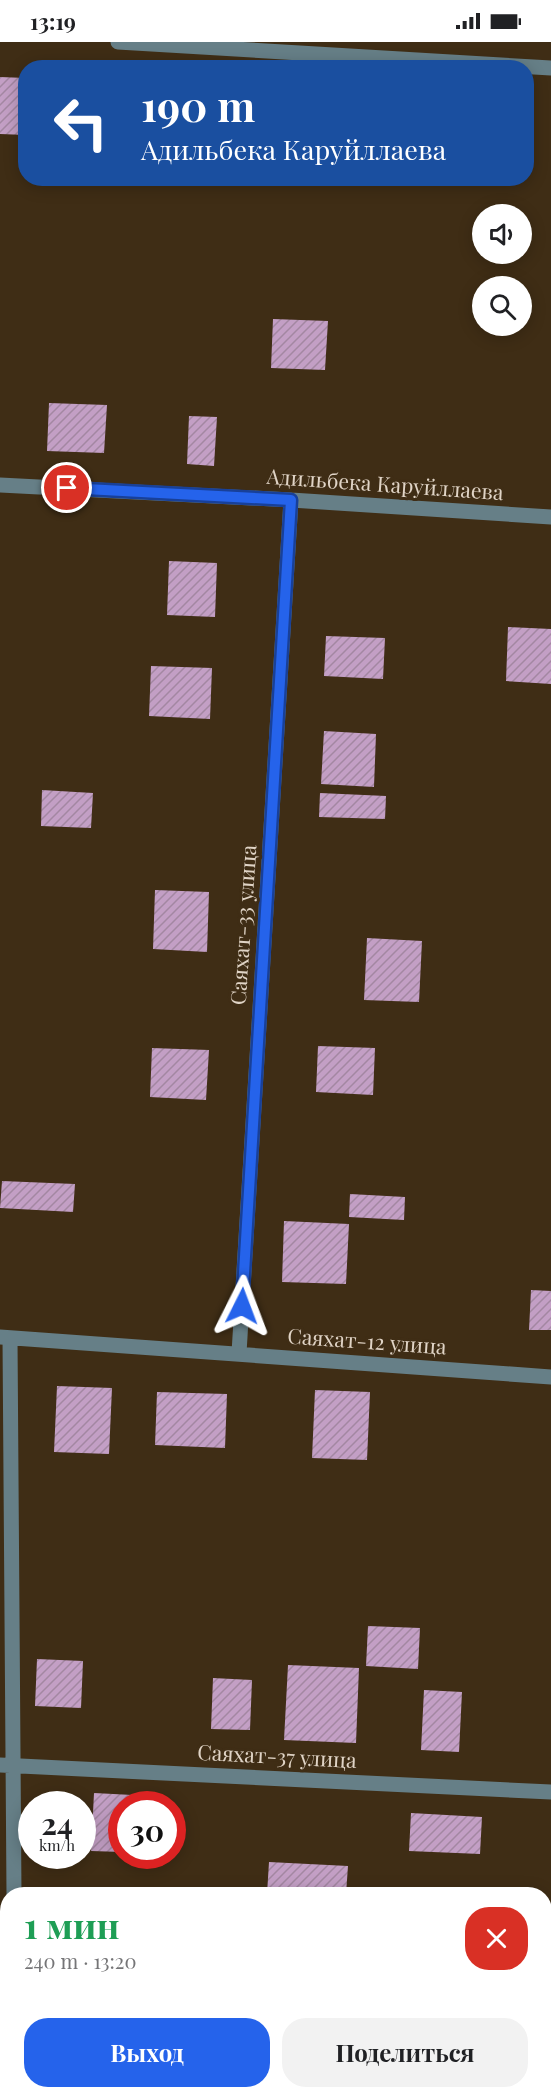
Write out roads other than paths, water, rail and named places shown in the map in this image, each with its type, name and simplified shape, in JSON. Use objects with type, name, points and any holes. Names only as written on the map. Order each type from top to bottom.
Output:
[{"type":"street","points":[[118,42],[418,60]]},
{"type":"street","points":[[534,67],[551,68]]},
{"type":"street","name":"Адильбека Каруйллаева","points":[[0,485],[291,500],[551,517]]},
{"type":"street","name":"Саяхат-33 улица","points":[[239,1353],[291,500]]},
{"type":"street","points":[[5,1338],[6,1766],[14,1887]]},
{"type":"street","name":"Саяхат-12 улица","points":[[5,1338],[551,1377]]},
{"type":"street","name":"Саяхат-37 улица","points":[[6,1766],[551,1791]]}]
